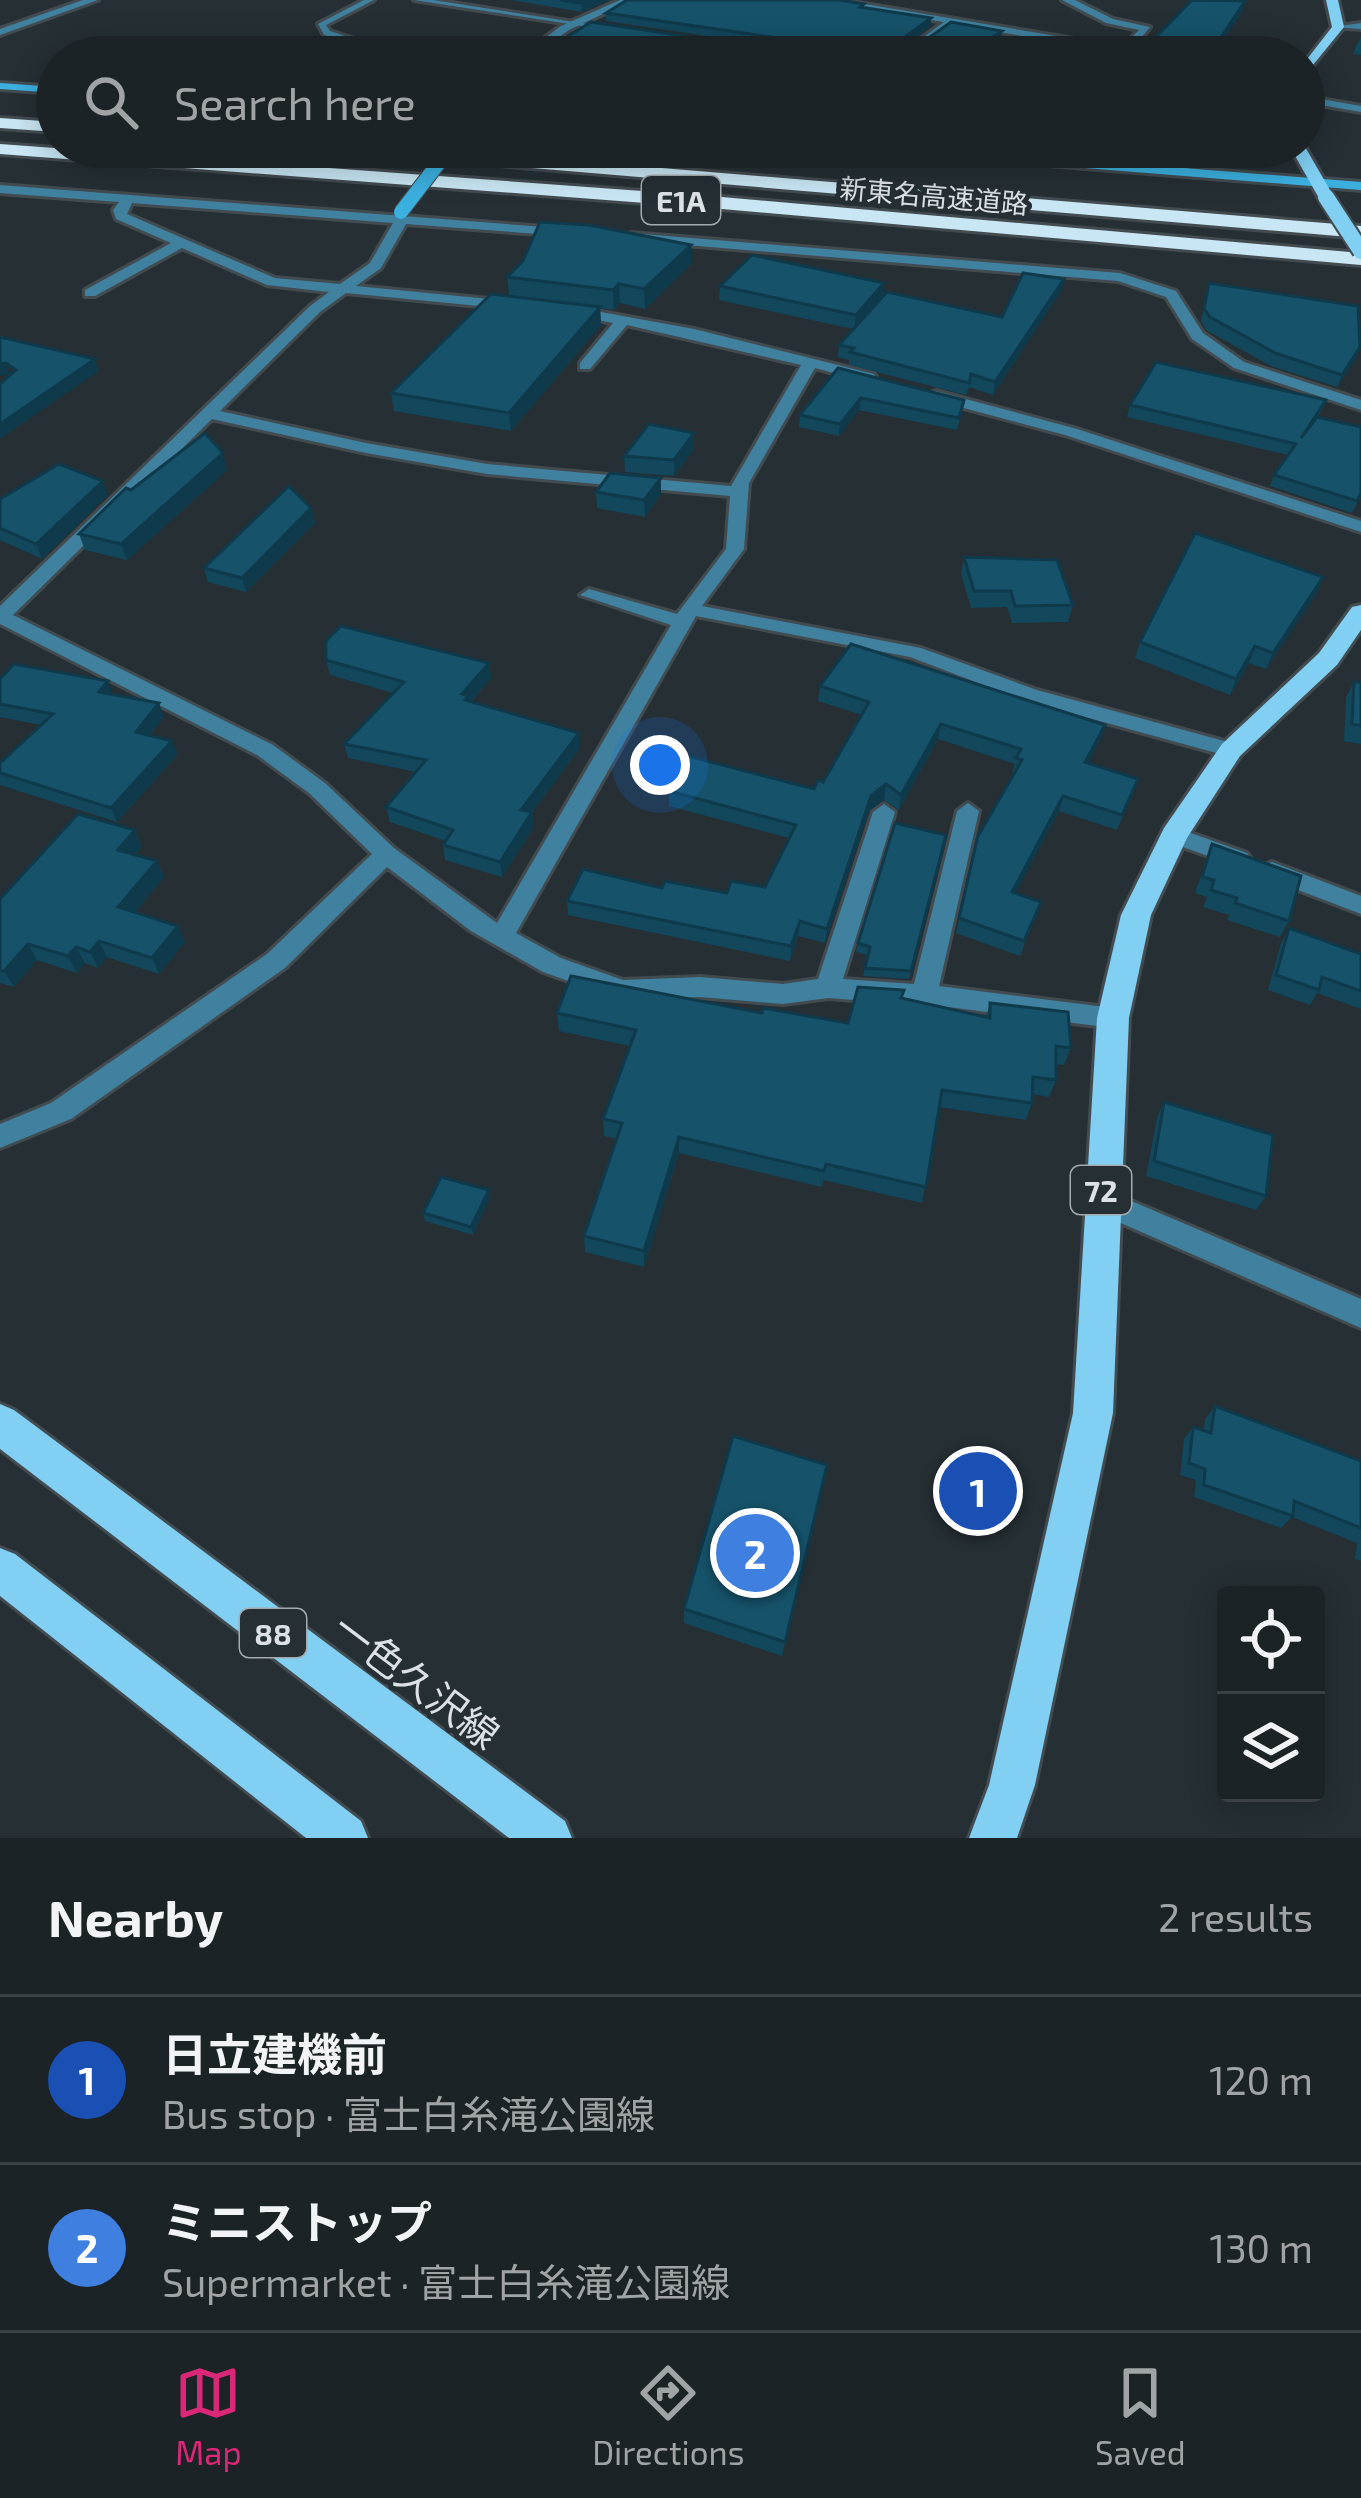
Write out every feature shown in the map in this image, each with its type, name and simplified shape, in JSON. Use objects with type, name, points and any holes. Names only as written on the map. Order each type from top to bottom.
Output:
[{"type":"highway","points":[[0,123],[36,126]]},
{"type":"highway","name":"新東名高速道路","points":[[0,149],[36,152]]},
{"type":"highway","name":"新東名高速道路","points":[[255,168],[1361,255]]},
{"type":"highway","name":"新東名高速道路","points":[[595,168],[1361,232]]},
{"type":"main road","points":[[1325,44],[1338,27],[1332,0]]},
{"type":"main road","points":[[1310,168],[1361,255]]},
{"type":"main road","name":"72","points":[[993,1838],[1012,1785],[1093,1413],[1112,1018],[1136,915],[1174,835],[1231,750],[1328,659],[1361,612]]},
{"type":"main road","name":"一色久沢線","points":[[0,1424],[548,1838]]},
{"type":"main road","points":[[0,1569],[344,1838]]},
{"type":"street","points":[[0,32],[93,0]]},
{"type":"street","points":[[555,36],[628,0]]},
{"type":"street","points":[[823,0],[1038,36]]},
{"type":"street","points":[[1067,0],[1110,21],[1145,29],[1138,36]]},
{"type":"street","points":[[1338,27],[1361,26]]},
{"type":"street","points":[[0,86],[36,89]]},
{"type":"street","points":[[1325,103],[1361,109]]},
{"type":"street","points":[[435,168],[400,216],[376,266],[315,308],[0,617],[265,750],[317,788],[386,854],[480,925],[552,965],[622,991],[700,988],[783,994],[827,988],[1112,1018]]},
{"type":"street","points":[[1182,168],[1321,189],[1361,186]]},
{"type":"street","points":[[0,189],[400,216],[587,234]]},
{"type":"street","points":[[128,199],[120,210],[122,216],[272,282],[522,306]]},
{"type":"street","points":[[611,236],[1120,277],[1171,295],[1197,336],[1239,365],[1361,404]]},
{"type":"street","points":[[90,293],[182,242]]},
{"type":"street","points":[[545,308],[624,319],[878,380]]},
{"type":"street","points":[[586,366],[624,319]]},
{"type":"street","points":[[502,936],[686,616],[735,549],[740,492],[765,436],[811,361]]},
{"type":"street","points":[[921,392],[1071,432],[1361,527]]},
{"type":"street","points":[[207,413],[320,440],[529,475],[680,483],[740,492]]},
{"type":"street","points":[[590,596],[914,652],[1030,695],[1231,750]]},
{"type":"street","points":[[924,995],[968,811]]},
{"type":"street","points":[[827,988],[884,812]]},
{"type":"street","points":[[1174,835],[1361,905]]},
{"type":"street","points":[[0,1136],[61,1112],[276,961],[386,854]]},
{"type":"street","points":[[1101,1201],[1361,1314]]},
{"type":"lane","points":[[338,36],[327,33],[322,24],[370,0]]},
{"type":"lane","points":[[418,0],[617,29]]},
{"type":"lane","points":[[930,36],[951,21]]},
{"type":"building","points":[[627,0],[840,0],[931,18],[906,36],[764,36],[606,13]]},
{"type":"building","points":[[1192,0],[1245,1],[1222,36],[1157,36]]},
{"type":"building","points":[[591,22],[684,36],[569,36]]},
{"type":"building","points":[[951,22],[1002,31],[994,36],[931,36]]},
{"type":"building","points":[[540,222],[589,225],[691,245],[644,289],[619,284],[613,290],[507,277],[523,261]]},
{"type":"building","points":[[752,255],[884,283],[856,315],[720,286]]},
{"type":"building","points":[[1023,273],[1064,279],[995,382],[971,374],[969,383],[850,352],[854,348],[839,345],[887,292],[1002,317]]},
{"type":"building","points":[[1209,283],[1358,306],[1360,347],[1342,375],[1275,353],[1210,317],[1204,309]]},
{"type":"building","points":[[491,294],[600,307],[509,413],[391,393]]},
{"type":"building","points":[[0,337],[95,359],[0,424],[0,384],[16,370],[0,364]]},
{"type":"building","points":[[1156,362],[1326,400],[1301,438],[1317,417],[1361,427],[1357,501],[1274,475],[1296,444],[1130,405]]},
{"type":"building","points":[[838,368],[964,400],[959,418],[861,398],[840,424],[800,415]]},
{"type":"building","points":[[649,424],[694,433],[674,460],[624,456]]},
{"type":"building","points":[[205,433],[223,453],[121,544],[79,534],[126,488],[131,490]]},
{"type":"building","points":[[59,464],[103,481],[36,544],[0,528],[0,499]]},
{"type":"building","points":[[610,473],[661,478],[644,500],[596,492]]},
{"type":"building","points":[[289,486],[311,508],[242,578],[204,568]]},
{"type":"building","points":[[1195,533],[1323,577],[1273,653],[1255,646],[1236,679],[1140,642]]},
{"type":"building","points":[[964,557],[1057,560],[1073,605],[1015,606],[1011,591],[974,591]]},
{"type":"building","points":[[341,626],[489,663],[462,694],[469,696],[465,700],[579,733],[521,810],[532,812],[500,862],[443,845],[453,830],[386,807],[426,760],[344,744],[404,682],[326,660],[326,641]]},
{"type":"building","points":[[851,644],[1105,725],[1085,762],[1138,779],[1122,815],[1063,796],[1012,892],[1041,902],[1024,941],[959,918],[978,836],[1022,760],[1016,758],[1021,749],[941,724],[901,795],[886,784],[871,796],[827,929],[800,921],[791,946],[567,901],[583,869],[662,888],[665,881],[727,893],[731,881],[765,887],[796,825],[669,791],[688,756],[814,789],[818,780],[823,782],[869,702],[820,686]]},
{"type":"building","points":[[14,664],[108,681],[99,692],[159,703],[136,732],[172,741],[111,808],[0,773],[0,763],[53,714],[0,704],[0,679]]},
{"type":"building","points":[[1354,681],[1361,683],[1361,726],[1352,724]]},
{"type":"building","points":[[78,814],[135,830],[118,850],[157,861],[118,907],[178,926],[152,958],[99,941],[90,952],[76,947],[68,956],[28,944],[0,970],[0,899]]},
{"type":"building","points":[[895,823],[946,835],[911,971],[865,968],[870,947],[858,943]]},
{"type":"building","points":[[1212,844],[1301,876],[1289,921],[1211,890],[1214,880],[1202,877]]},
{"type":"building","points":[[1289,928],[1361,954],[1361,991],[1322,977],[1319,990],[1276,975]]},
{"type":"building","points":[[571,976],[762,1013],[763,1008],[848,1023],[858,987],[904,990],[901,998],[990,1018],[990,1003],[1068,1012],[1071,1048],[1056,1046],[1056,1080],[1033,1077],[1032,1103],[942,1090],[926,1187],[826,1164],[824,1171],[679,1137],[644,1251],[584,1236],[622,1123],[603,1119],[636,1030],[557,1013]]},
{"type":"building","points":[[1164,1102],[1273,1135],[1266,1196],[1154,1161]]},
{"type":"building","points":[[441,1177],[489,1190],[471,1227],[423,1213]]},
{"type":"building","points":[[1215,1406],[1361,1461],[1361,1528],[1294,1501],[1293,1516],[1204,1485],[1205,1469],[1189,1463],[1193,1427],[1211,1433]]},
{"type":"building","points":[[733,1436],[827,1465],[785,1642],[684,1609]]},
{"type":"place","name":"日立建機前","points":[[978,1491]]},
{"type":"place","name":"ミニストップ","points":[[755,1553]]}]
